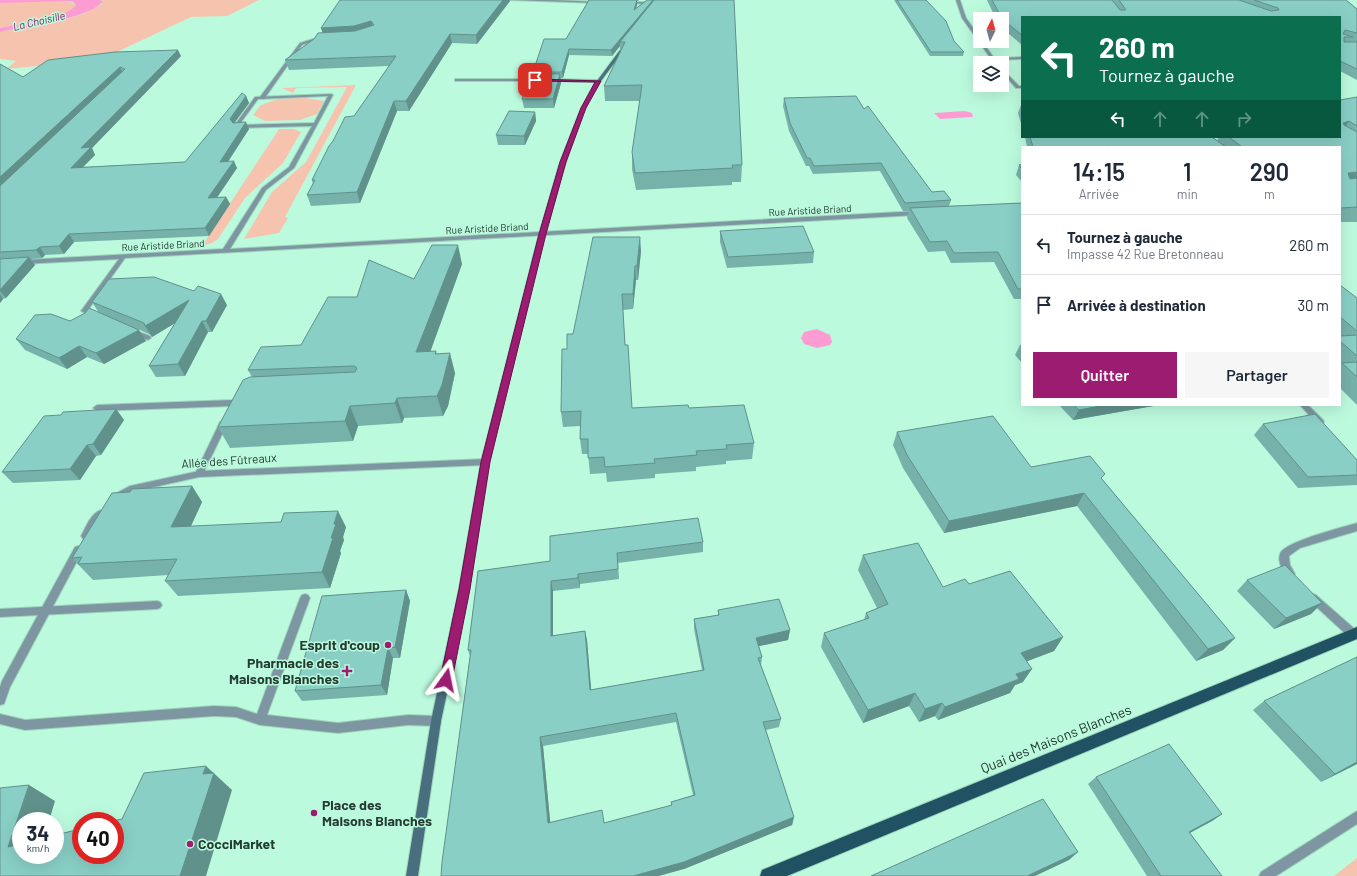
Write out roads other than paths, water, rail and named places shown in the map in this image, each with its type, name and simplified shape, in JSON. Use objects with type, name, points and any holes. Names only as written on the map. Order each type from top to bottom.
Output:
[{"type":"main road","name":"Quai des Maisons Blanches","points":[[768,876],[1355,634]]},
{"type":"street","points":[[512,0],[605,2]]},
{"type":"street","points":[[958,0],[964,18],[990,56]]},
{"type":"street","points":[[620,2],[660,2]]},
{"type":"street","points":[[651,14],[660,2]]},
{"type":"street","points":[[412,876],[436,721],[464,589],[485,462],[542,234],[563,162],[583,108],[598,81],[614,58],[634,35]]},
{"type":"street","points":[[262,98],[301,44],[313,40],[328,39]]},
{"type":"street","points":[[1009,58],[1021,58]]},
{"type":"street","points":[[1009,77],[1018,87],[1021,87]]},
{"type":"street","points":[[456,80],[598,81]]},
{"type":"street","points":[[226,250],[264,189],[291,168],[331,95],[258,98],[236,127],[315,124]]},
{"type":"street","name":"Rue Aristide Briand","points":[[16,263],[226,250],[923,213]]},
{"type":"street","points":[[105,320],[84,311],[124,256]]},
{"type":"street","points":[[127,329],[148,338]]},
{"type":"street","points":[[199,474],[230,410],[247,398]]},
{"type":"street","points":[[1305,406],[1325,429]]},
{"type":"street","points":[[97,408],[230,410]]},
{"type":"street","name":"Allée des Fûtreaux","points":[[0,700],[6,685],[44,611],[94,522],[113,499],[130,489],[199,474],[485,462]]},
{"type":"street","points":[[1297,582],[1285,566],[1284,554],[1297,545],[1357,527]]},
{"type":"street","points":[[1308,594],[1355,634]]},
{"type":"street","points":[[260,720],[305,598]]},
{"type":"street","points":[[0,613],[157,605]]},
{"type":"street","points":[[0,719],[25,725],[214,711],[236,712],[260,720],[338,728],[408,720],[436,721]]},
{"type":"street","points":[[1265,876],[1357,817]]},
{"type":"water","name":"La Choisille","points":[[0,0],[100,0],[103,2],[94,8],[69,18],[0,32],[0,28],[41,20],[62,14],[71,10],[76,5],[73,2],[68,1],[0,3]]},
{"type":"water","points":[[965,111],[972,113],[973,117],[940,119],[934,113]]},
{"type":"water","points":[[817,329],[830,335],[832,342],[830,345],[817,348],[804,344],[801,338],[804,332]]},
{"type":"place","name":"Esprit d'coup","points":[[388,645]]},
{"type":"place","name":"Pharmacie des Maisons Blanches","points":[[347,671]]},
{"type":"place","name":"Place des Maisons Blanches","points":[[314,813]]},
{"type":"place","name":"CocciMarket","points":[[190,844]]}]
